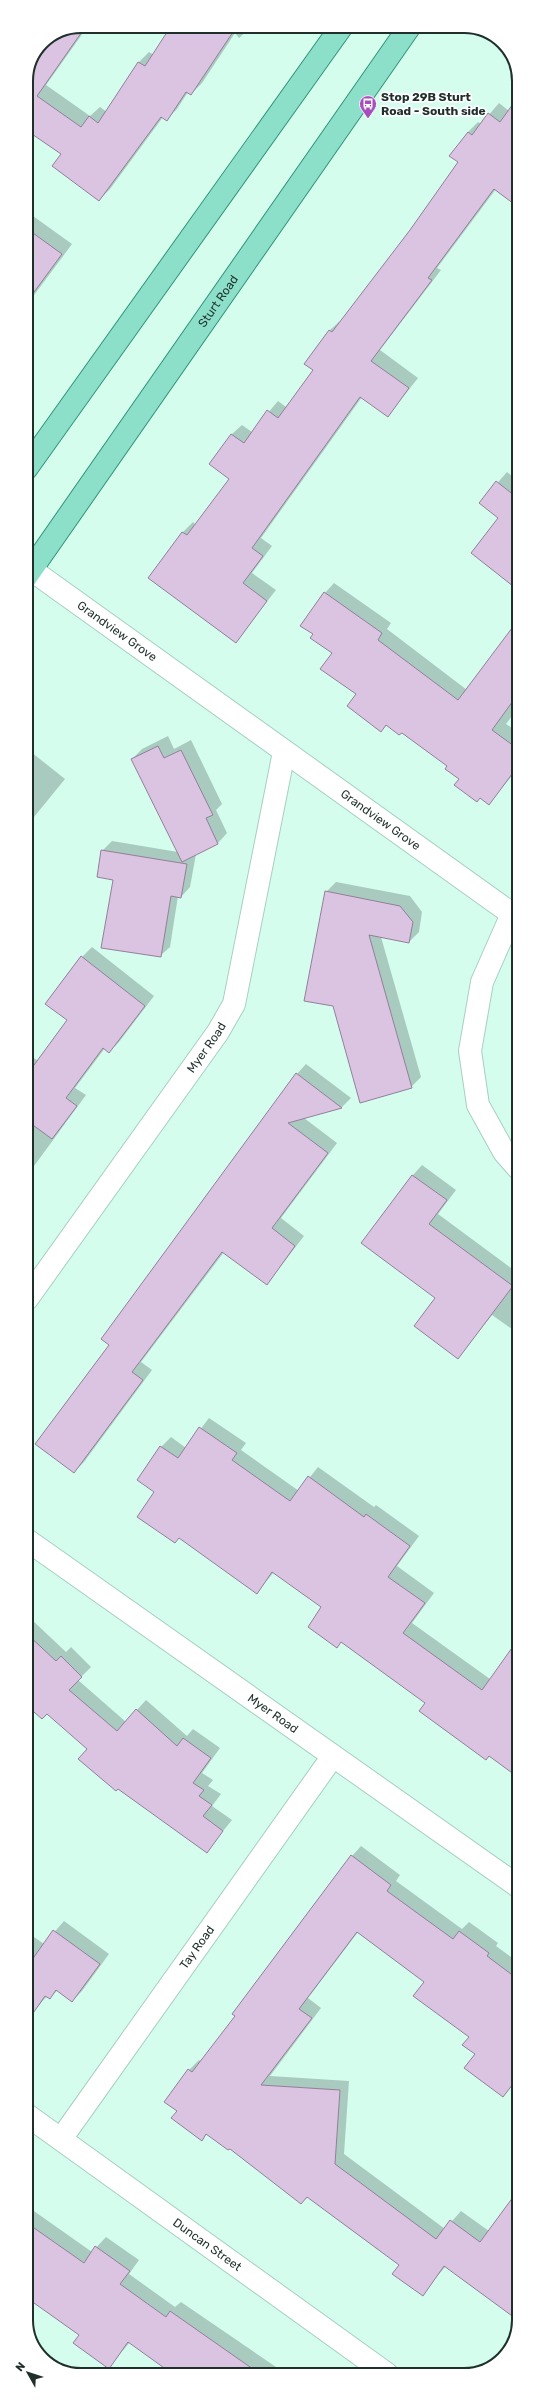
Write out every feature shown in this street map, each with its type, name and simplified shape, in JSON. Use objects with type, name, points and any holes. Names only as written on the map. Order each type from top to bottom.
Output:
[{"type":"main road","points":[[33,459],[337,33]]},
{"type":"main road","name":"Sturt Road","points":[[33,564],[405,33]]},
{"type":"street","name":"Grandview Grove","points":[[33,575],[284,752],[512,905]]},
{"type":"street","name":"Myer Road","points":[[33,1291],[218,1032],[234,1004],[284,752]]},
{"type":"street","name":"Grandview Grove","points":[[512,914],[482,982],[470,1051],[478,1105],[504,1152],[512,1161]]},
{"type":"street","name":"Myer Road","points":[[33,1544],[512,1882]]},
{"type":"street","name":"Tay Road","points":[[61,2139],[333,1756]]},
{"type":"street","name":"Duncan Street","points":[[33,2119],[379,2368]]},
{"type":"building","points":[[81,33],[37,96],[81,127],[89,116],[98,123],[138,62],[145,66],[166,33],[232,33],[191,95],[186,92],[167,121],[161,117],[99,201],[52,166],[61,154],[33,135],[34,72],[41,54],[54,41],[72,34]]},
{"type":"building","points":[[512,105],[512,202],[494,189],[428,278],[432,280],[371,361],[409,388],[388,417],[360,397],[252,548],[263,556],[243,583],[267,601],[236,643],[148,578],[182,532],[187,535],[229,479],[209,464],[231,434],[244,443],[267,410],[278,418],[313,370],[304,364],[329,330],[332,332],[410,230],[458,162],[449,156],[468,132],[472,135],[488,113],[500,122]]},
{"type":"building","points":[[33,233],[62,254],[33,293]]},
{"type":"building","points":[[496,481],[512,494],[512,585],[471,553],[498,518],[479,503]]},
{"type":"building","points":[[324,592],[382,633],[378,640],[458,700],[512,628],[512,702],[492,730],[512,745],[512,774],[489,805],[480,798],[477,802],[454,785],[459,779],[445,769],[447,766],[402,733],[399,735],[386,725],[381,732],[347,706],[356,694],[320,669],[332,653],[310,638],[313,634],[300,626]]},
{"type":"building","points":[[158,746],[164,758],[181,750],[213,815],[206,818],[218,844],[182,862],[131,759]]},
{"type":"building","points":[[101,850],[187,864],[181,898],[171,896],[161,957],[101,948],[113,880],[97,877]]},
{"type":"building","points":[[325,891],[400,906],[413,922],[409,943],[369,935],[412,1088],[360,1103],[333,1006],[304,1001]]},
{"type":"building","points":[[81,956],[145,1006],[109,1053],[103,1048],[66,1098],[77,1106],[52,1139],[33,1125],[33,1066],[67,1020],[45,1004]]},
{"type":"building","points":[[296,1073],[342,1108],[288,1123],[328,1153],[272,1228],[295,1246],[267,1285],[222,1252],[132,1372],[143,1380],[74,1473],[35,1444],[109,1345],[101,1339]]},
{"type":"building","points":[[412,1175],[447,1200],[429,1224],[512,1285],[512,1287],[458,1359],[414,1326],[435,1298],[361,1243]]},
{"type":"building","points":[[199,1427],[237,1453],[232,1460],[290,1501],[308,1476],[364,1517],[366,1514],[410,1546],[388,1577],[425,1603],[403,1633],[482,1690],[512,1648],[512,1773],[489,1756],[486,1760],[419,1711],[425,1703],[341,1642],[337,1648],[308,1627],[321,1607],[272,1572],[257,1594],[179,1538],[175,1543],[137,1517],[154,1492],[137,1480],[160,1446],[178,1458]]},
{"type":"building","points":[[33,1640],[56,1661],[61,1656],[82,1677],[69,1690],[117,1731],[136,1709],[177,1746],[183,1738],[211,1758],[193,1783],[204,1790],[199,1796],[212,1805],[203,1816],[223,1831],[207,1853],[118,1789],[116,1791],[78,1759],[87,1749],[47,1714],[42,1719],[33,1711]]},
{"type":"building","points":[[351,1855],[391,1885],[387,1891],[453,1939],[459,1931],[489,1953],[487,1956],[512,1975],[512,2085],[503,2097],[464,2068],[475,2054],[462,2045],[469,2037],[413,1996],[424,1982],[357,1932],[299,2009],[312,2018],[261,2085],[340,2090],[335,2164],[436,2239],[450,2220],[480,2242],[512,2199],[512,2316],[444,2266],[423,2296],[392,2274],[399,2265],[307,2197],[301,2204],[230,2149],[228,2150],[206,2134],[202,2141],[171,2118],[177,2111],[164,2102],[188,2069],[192,2072],[235,2016],[232,2014]]},
{"type":"building","points":[[53,1930],[100,1964],[72,2002],[56,1990],[50,1999],[45,1996],[33,2013],[33,1958]]},
{"type":"building","points":[[33,2227],[84,2263],[95,2246],[130,2271],[120,2284],[166,2317],[170,2311],[251,2368],[164,2368],[128,2342],[110,2368],[108,2368],[73,2343],[79,2335],[33,2302]]},
{"type":"place","name":"Stop 29B Sturt Road - South side","points":[[368,119]]}]
